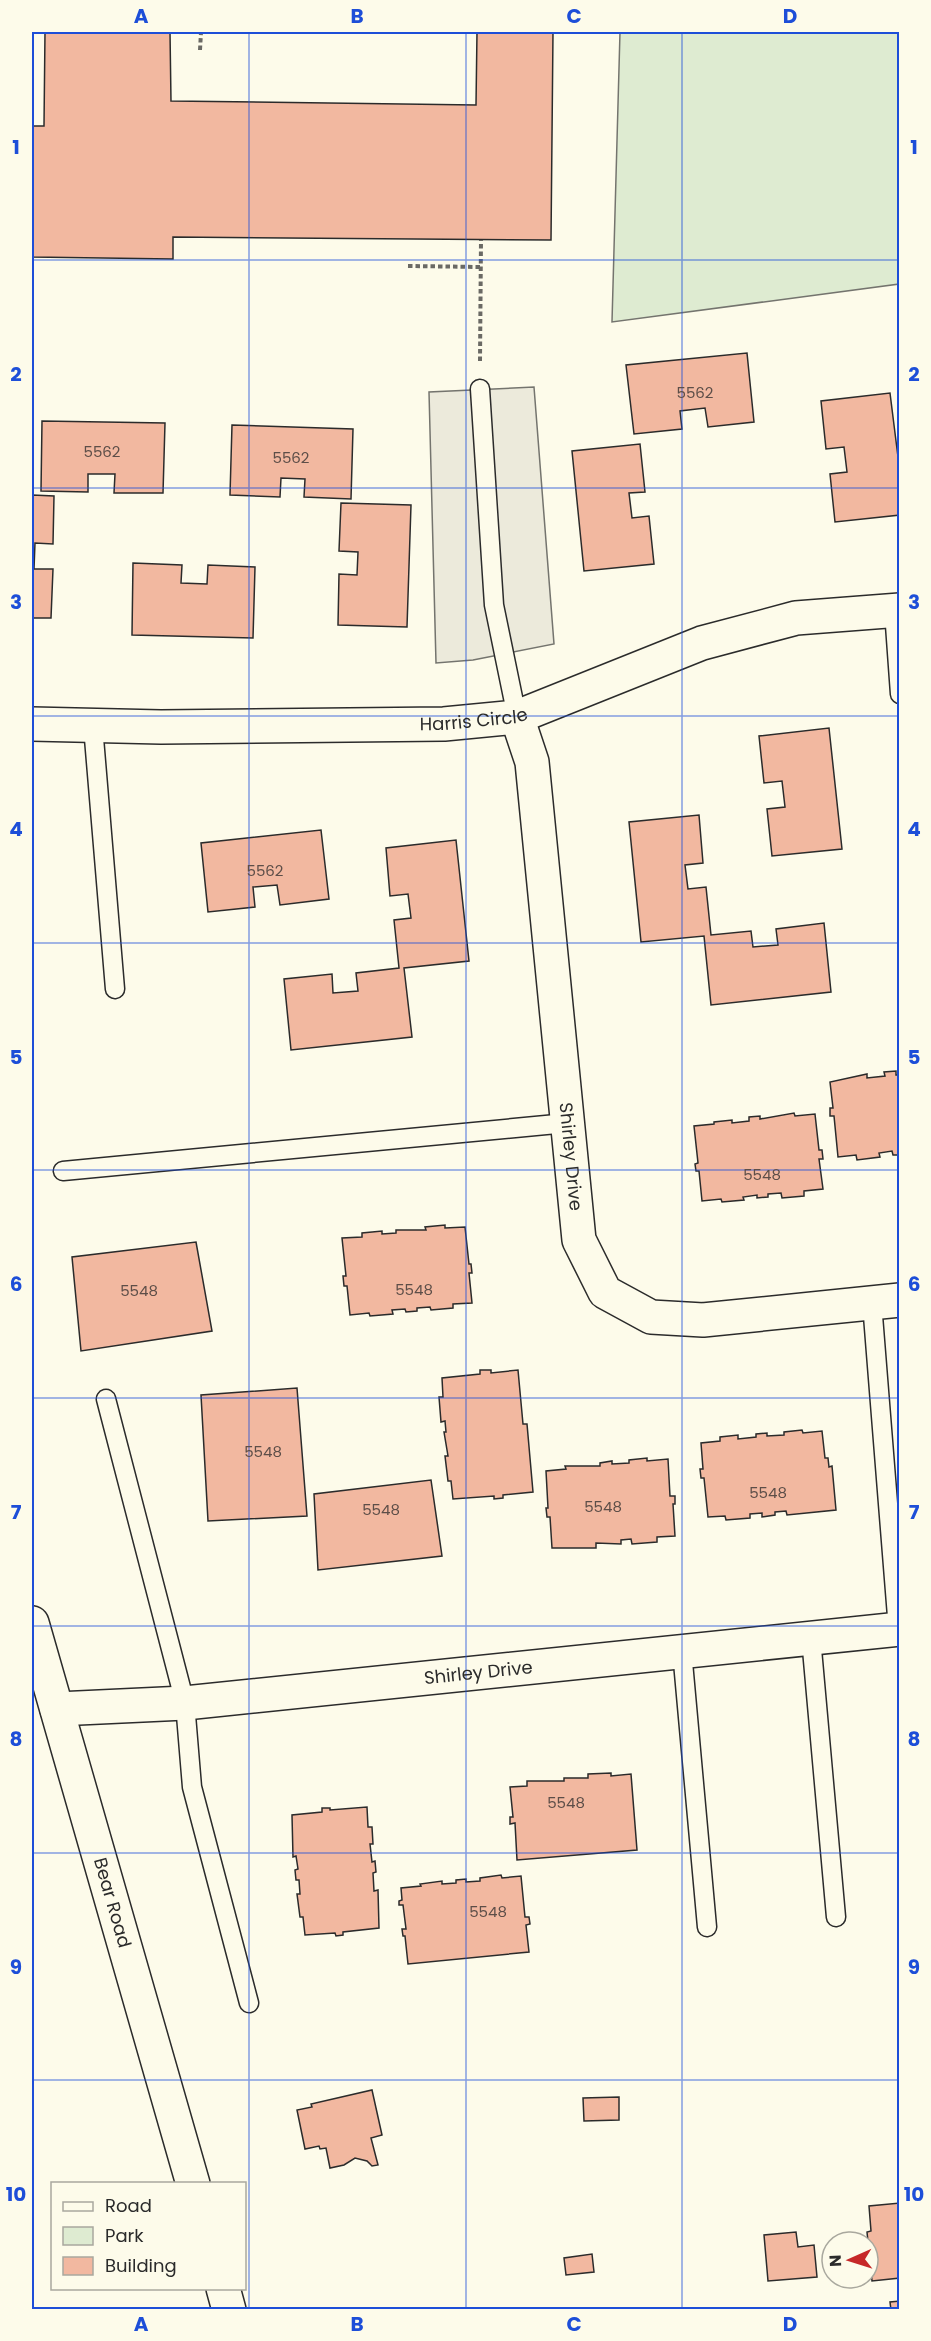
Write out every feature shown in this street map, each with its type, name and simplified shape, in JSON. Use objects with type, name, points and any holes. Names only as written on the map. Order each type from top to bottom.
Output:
[{"type":"street","name":"Harris Circle","points":[[32,724],[161,727],[444,724],[517,717],[702,643],[796,618],[897,611]]},
{"type":"street","name":"Shirley Drive","points":[[517,717],[532,762],[579,1240],[605,1292],[651,1317],[703,1320],[886,1301]]},
{"type":"street","name":"Bear Road","points":[[32,1623],[192,2182]]},
{"type":"street","name":"Shirley Drive","points":[[57,1709],[185,1703],[899,1629]]},
{"type":"street","points":[[223,2290],[229,2310]]},
{"type":"lane","points":[[480,389],[494,605],[517,717]]},
{"type":"lane","points":[[897,611],[900,694]]},
{"type":"lane","points":[[93,726],[115,989]]},
{"type":"lane","points":[[63,1171],[567,1123]]},
{"type":"lane","points":[[886,1301],[899,1629]]},
{"type":"lane","points":[[106,1399],[185,1703],[192,1787],[249,2003]]},
{"type":"lane","points":[[811,1638],[836,1917]]},
{"type":"lane","points":[[682,1651],[707,1927]]},
{"type":"path","points":[[200,50],[201,32]]},
{"type":"path","points":[[480,389],[481,240]]},
{"type":"path","points":[[408,266],[481,267]]},
{"type":"green space","points":[[620,32],[899,32],[899,284],[612,322]]},
{"type":"shaded area","points":[[534,387],[554,644],[473,660],[436,663],[429,392]]},
{"type":"building","points":[[45,32],[170,32],[171,101],[476,105],[477,32],[553,32],[551,240],[173,237],[173,259],[32,257],[32,126],[44,126]]},
{"type":"building","points":[[747,353],[754,422],[708,427],[705,408],[680,411],[682,429],[634,434],[626,365]]},
{"type":"building","points":[[890,393],[900,473],[900,515],[835,522],[830,474],[847,472],[844,447],[826,449],[821,401]]},
{"type":"building","points":[[42,421],[165,423],[163,493],[114,493],[115,474],[88,474],[88,492],[41,491]]},
{"type":"building","points":[[232,425],[353,429],[351,499],[304,497],[305,479],[281,478],[280,497],[230,495]]},
{"type":"building","points":[[640,444],[645,492],[629,493],[632,518],[649,516],[654,564],[584,571],[572,451]]},
{"type":"building","points":[[32,495],[54,496],[53,544],[35,543],[34,569],[53,569],[51,618],[32,618]]},
{"type":"building","points":[[341,503],[411,505],[407,627],[338,625],[339,574],[357,575],[358,552],[339,551]]},
{"type":"building","points":[[133,563],[182,565],[181,583],[207,584],[208,565],[255,567],[253,638],[132,635]]},
{"type":"building","points":[[829,728],[842,849],[772,856],[767,809],[785,807],[782,781],[764,783],[759,736]]},
{"type":"building","points":[[699,815],[703,863],[685,865],[688,889],[706,887],[711,935],[751,931],[753,947],[778,945],[776,929],[824,923],[831,992],[711,1005],[704,936],[641,942],[629,822]]},
{"type":"building","points":[[321,830],[329,899],[280,905],[277,885],[253,887],[255,907],[208,912],[201,843]]},
{"type":"building","points":[[456,840],[469,961],[404,968],[412,1037],[291,1050],[284,979],[332,974],[333,993],[358,991],[356,973],[399,968],[394,920],[411,918],[408,894],[390,896],[386,848]]},
{"type":"building","points":[[896,1071],[896,1075],[900,1075],[900,1155],[893,1155],[892,1151],[879,1153],[880,1157],[857,1160],[856,1155],[838,1157],[834,1116],[830,1116],[830,1108],[833,1108],[830,1082],[867,1074],[867,1078],[885,1076],[884,1072]]},
{"type":"building","points":[[794,1113],[795,1116],[815,1114],[819,1150],[822,1150],[823,1159],[819,1159],[823,1189],[804,1191],[804,1196],[782,1198],[781,1193],[768,1194],[768,1197],[757,1198],[757,1195],[743,1197],[744,1200],[702,1201],[699,1171],[696,1171],[695,1164],[698,1163],[694,1126],[732,1120],[732,1123],[749,1121],[749,1117],[760,1116],[760,1119]]},
{"type":"building","points":[[445,1225],[445,1228],[465,1227],[472,1273],[469,1273],[472,1303],[453,1304],[453,1308],[431,1310],[430,1307],[406,1312],[405,1309],[392,1310],[393,1314],[350,1315],[347,1286],[344,1286],[343,1276],[346,1276],[342,1238],[362,1237],[362,1233],[382,1231],[382,1234],[396,1233],[396,1230],[426,1230],[425,1227]]},
{"type":"building","points":[[196,1242],[212,1331],[81,1351],[72,1257]]},
{"type":"building","points":[[480,1370],[491,1370],[491,1373],[518,1370],[523,1424],[527,1424],[533,1492],[503,1495],[503,1498],[494,1499],[494,1496],[453,1499],[445,1456],[448,1456],[444,1432],[446,1432],[445,1421],[441,1422],[439,1397],[443,1397],[442,1378],[480,1374]]},
{"type":"building","points":[[297,1388],[307,1516],[208,1521],[201,1395]]},
{"type":"building","points":[[802,1430],[803,1433],[822,1431],[825,1458],[828,1458],[829,1467],[832,1466],[836,1510],[787,1515],[786,1511],[775,1512],[775,1515],[762,1517],[762,1513],[750,1514],[750,1518],[726,1520],[725,1516],[708,1517],[704,1478],[701,1478],[700,1469],[703,1469],[701,1443],[720,1441],[720,1437],[738,1435],[738,1439],[767,1433],[767,1436],[784,1435],[784,1432]]},
{"type":"building","points":[[647,1458],[647,1461],[668,1459],[670,1496],[675,1496],[675,1504],[673,1504],[675,1536],[657,1537],[657,1542],[632,1544],[631,1539],[621,1540],[621,1544],[596,1543],[596,1548],[552,1548],[550,1517],[547,1517],[546,1508],[548,1508],[546,1471],[566,1469],[565,1466],[600,1466],[600,1463],[612,1461],[612,1464],[629,1463],[629,1460]]},
{"type":"building","points":[[431,1480],[442,1556],[318,1570],[314,1494]]},
{"type":"building","points":[[611,1773],[611,1776],[631,1774],[637,1850],[517,1860],[515,1823],[510,1824],[510,1817],[513,1817],[510,1787],[527,1786],[527,1781],[564,1781],[564,1778],[588,1778],[588,1774]]},
{"type":"building","points":[[367,1807],[368,1827],[372,1827],[373,1844],[370,1844],[372,1862],[375,1861],[374,1891],[378,1890],[379,1928],[343,1932],[343,1935],[336,1936],[335,1933],[305,1935],[297,1894],[300,1894],[299,1880],[296,1880],[295,1870],[298,1869],[296,1856],[293,1857],[292,1815],[322,1812],[322,1808],[330,1808],[330,1810]]},
{"type":"building","points":[[501,1875],[502,1878],[521,1876],[525,1917],[529,1917],[530,1924],[526,1925],[529,1952],[408,1964],[402,1929],[406,1929],[403,1905],[399,1905],[399,1901],[402,1900],[401,1888],[442,1881],[442,1884],[456,1883],[456,1880],[466,1879],[466,1882],[480,1881],[480,1878]]},
{"type":"building","points":[[372,2090],[382,2135],[371,2138],[378,2165],[372,2166],[367,2161],[355,2158],[344,2165],[330,2168],[326,2148],[320,2149],[319,2146],[305,2149],[297,2110],[312,2107],[311,2104]]},
{"type":"building","points":[[619,2097],[619,2120],[584,2121],[583,2098]]},
{"type":"building","points":[[900,2203],[900,2278],[880,2280],[880,2230],[871,2230],[869,2206]]},
{"type":"building","points":[[796,2232],[798,2247],[814,2245],[817,2277],[768,2281],[764,2235]]},
{"type":"building","points":[[592,2254],[594,2272],[566,2275],[564,2258]]},
{"type":"building","points":[[900,2301],[900,2310],[891,2310],[890,2302]]}]
